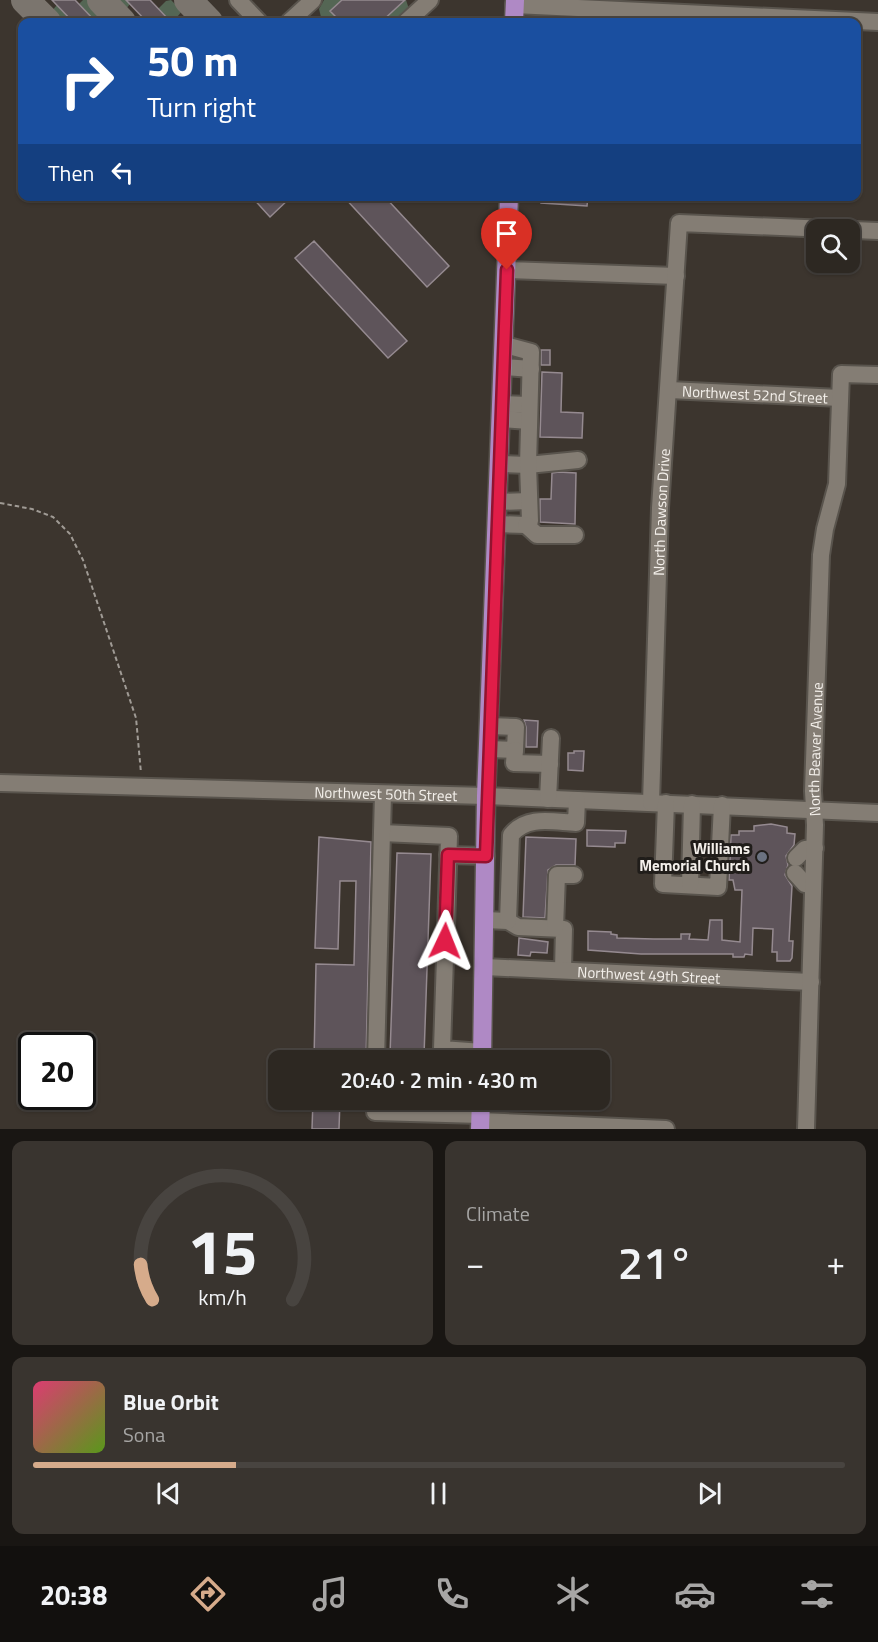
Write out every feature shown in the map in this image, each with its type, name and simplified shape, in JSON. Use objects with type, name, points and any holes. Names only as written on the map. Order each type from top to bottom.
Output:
[{"type":"main road","points":[[482,1050],[486,796],[510,201]]},
{"type":"street","points":[[238,0],[255,18]]},
{"type":"street","points":[[293,18],[313,0]]},
{"type":"street","points":[[410,18],[430,0]]},
{"type":"street","points":[[514,9],[766,18]]},
{"type":"street","points":[[861,21],[878,22]]},
{"type":"street","name":"North Dawson Drive","points":[[690,885],[663,884],[659,803],[660,508],[679,223],[878,231]]},
{"type":"street","points":[[507,270],[676,276]]},
{"type":"street","points":[[505,345],[531,352],[528,465],[530,521],[526,525]]},
{"type":"street","points":[[504,367],[531,369]]},
{"type":"street","name":"Northwest 52nd Street","points":[[840,374],[878,375]]},
{"type":"street","name":"North Beaver Avenue","points":[[806,1129],[821,555],[825,529],[837,484],[840,374]]},
{"type":"street","name":"Northwest 52nd Street","points":[[669,390],[840,398]]},
{"type":"street","points":[[502,412],[529,413]]},
{"type":"street","points":[[500,464],[528,465],[578,460]]},
{"type":"street","points":[[498,502],[529,501]]},
{"type":"street","points":[[497,524],[526,525],[537,535],[575,535]]},
{"type":"street","points":[[489,726],[516,727],[514,763],[550,764]]},
{"type":"street","points":[[542,822],[551,738]]},
{"type":"street","points":[[488,749],[515,750]]},
{"type":"street","name":"Northwest 50th Street","points":[[0,783],[545,798],[878,813]]},
{"type":"street","points":[[376,1050],[383,794]]},
{"type":"street","points":[[508,921],[511,835],[519,825],[530,821],[576,823],[577,800]]},
{"type":"street","points":[[693,804],[690,885],[718,887],[722,805]]},
{"type":"street","points":[[382,833],[449,836],[442,1049],[448,1050]]},
{"type":"street","points":[[448,855],[511,846]]},
{"type":"street","points":[[813,885],[805,884],[795,865],[805,849],[814,848]]},
{"type":"street","points":[[555,928],[557,875],[574,876]]},
{"type":"street","points":[[485,920],[508,921],[518,927],[564,928],[563,970]]},
{"type":"street","name":"Northwest 49th Street","points":[[485,967],[811,982]]},
{"type":"street","points":[[375,1110],[375,1112],[481,1116],[666,1129]]},
{"type":"path","points":[[0,503],[33,509],[53,517],[69,534],[83,560],[136,718],[141,787]]},
{"type":"green space","points":[[83,0],[92,0],[99,8],[99,14],[92,18],[79,4]]},
{"type":"green space","points":[[110,0],[126,0],[130,4],[125,10],[117,9]]},
{"type":"green space","points":[[171,0],[182,11],[176,18],[168,18],[158,9],[166,1]]},
{"type":"green space","points":[[324,0],[342,0],[330,11],[336,18],[323,18],[319,9]]},
{"type":"green space","points":[[406,0],[409,9],[399,18],[386,18]]},
{"type":"green space","points":[[57,5],[68,18],[53,18],[50,13]]},
{"type":"building","points":[[52,0],[75,0],[92,18],[69,18]]},
{"type":"building","points":[[126,0],[150,0],[167,18],[143,18]]},
{"type":"building","points":[[342,0],[405,0],[385,18],[337,18],[330,11]]},
{"type":"building","points":[[256,201],[287,201],[270,217]]},
{"type":"building","points":[[348,201],[389,201],[449,266],[427,287]]},
{"type":"building","points":[[541,201],[588,201],[587,206],[541,203]]},
{"type":"building","points":[[314,241],[407,341],[388,358],[295,258]]},
{"type":"building","points":[[541,350],[550,350],[550,365],[541,365]]},
{"type":"building","points":[[542,372],[562,373],[561,412],[583,413],[582,438],[540,437]]},
{"type":"building","points":[[552,473],[576,473],[575,524],[540,522],[540,499],[551,499]]},
{"type":"building","points":[[524,720],[538,721],[537,747],[526,747]]},
{"type":"building","points":[[574,751],[584,751],[583,771],[568,770],[568,753],[574,753]]},
{"type":"building","points":[[771,824],[787,827],[787,833],[795,834],[794,845],[786,856],[788,865],[785,875],[792,886],[789,941],[793,941],[790,961],[777,961],[777,952],[772,952],[773,929],[753,928],[752,955],[745,954],[744,957],[733,957],[733,954],[641,954],[588,950],[588,931],[611,932],[617,935],[617,938],[681,939],[681,934],[690,934],[689,939],[708,940],[710,920],[722,920],[722,940],[740,942],[742,890],[735,890],[733,880],[729,880],[731,835],[739,835],[739,831],[754,831],[754,826]]},
{"type":"building","points":[[587,830],[626,831],[625,843],[615,843],[615,847],[587,846]]},
{"type":"building","points":[[319,837],[371,842],[366,1050],[314,1050],[316,964],[354,965],[356,881],[340,881],[338,949],[315,948]]},
{"type":"building","points":[[526,837],[576,839],[575,865],[556,865],[548,870],[545,918],[523,917]]},
{"type":"building","points":[[397,853],[431,854],[424,1050],[390,1050]]},
{"type":"building","points":[[519,938],[548,942],[547,953],[531,952],[530,956],[518,955]]},
{"type":"building","points":[[313,1110],[340,1110],[339,1129],[312,1129]]},
{"type":"taxiway","points":[[25,0],[43,18]]},
{"type":"taxiway","points":[[101,0],[118,18]]},
{"type":"taxiway","points":[[188,0],[205,18]]},
{"type":"place","name":"Williams Memorial Church","points":[[762,857]]},
{"type":"route","points":[[445,941],[448,855],[486,856],[486,796],[507,270]]}]
